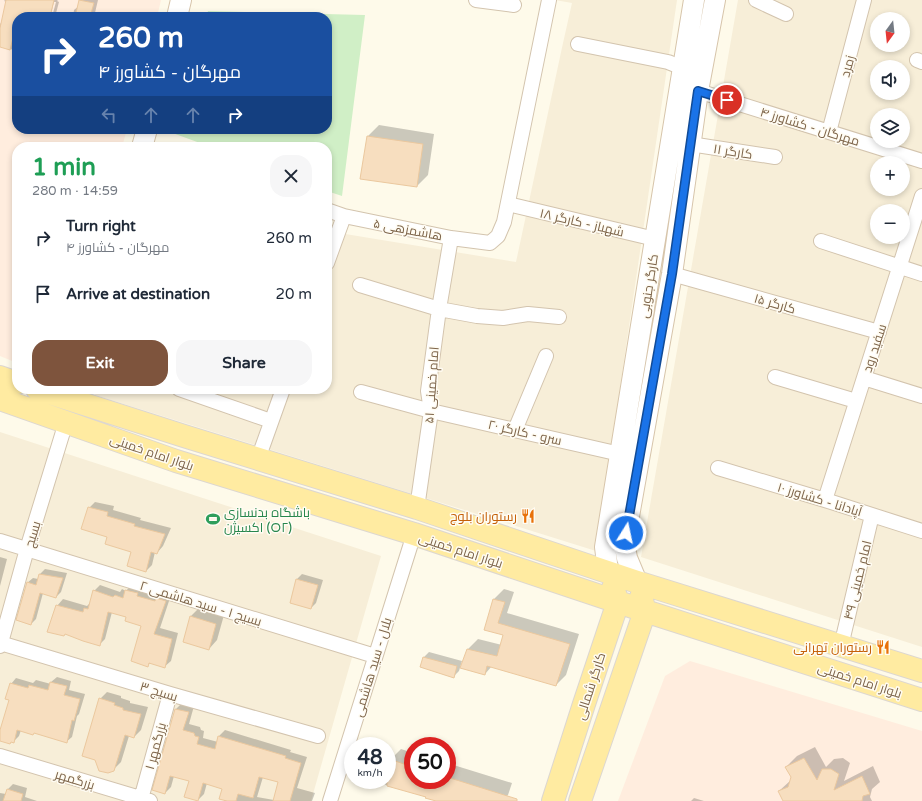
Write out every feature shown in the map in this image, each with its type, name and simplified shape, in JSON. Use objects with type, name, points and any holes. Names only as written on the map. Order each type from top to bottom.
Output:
[{"type":"main road","points":[[178,12],[181,0]]},
{"type":"main road","name":"کارگر جنوبی","points":[[608,571],[605,547],[694,0]]},
{"type":"main road","name":"کارگر جنوبی","points":[[637,582],[626,558],[626,533],[672,274],[698,91],[714,0]]},
{"type":"main road","points":[[650,270],[672,274]]},
{"type":"main road","points":[[0,377],[12,381]]},
{"type":"main road","name":"بلوار امام خمینی","points":[[77,395],[184,436],[417,508],[637,582],[922,671]]},
{"type":"main road","name":"بلوار امام خمینی","points":[[0,399],[176,461],[414,534],[645,611],[922,700]]},
{"type":"main road","points":[[608,571],[618,602]]},
{"type":"main road","points":[[637,582],[645,611]]},
{"type":"main road","name":"کارگر شمالی","points":[[553,801],[618,602]]},
{"type":"main road","name":"کارگر شمالی","points":[[580,801],[645,611]]},
{"type":"main road","points":[[584,704],[588,699],[595,696],[601,697],[607,701],[610,708],[609,714]]},
{"type":"street","points":[[476,0],[514,6]]},
{"type":"street","points":[[508,204],[549,0]]},
{"type":"street","points":[[756,0],[786,14]]},
{"type":"street","name":"زمرد","points":[[829,132],[864,0]]},
{"type":"street","points":[[578,44],[668,62],[683,68]]},
{"type":"street","name":"مهرگان - کشاورز ۴","points":[[698,91],[922,161]]},
{"type":"street","name":"کارگر ۱۱","points":[[690,144],[775,157]]},
{"type":"street","name":"سفید رود","points":[[825,500],[922,196]]},
{"type":"street","name":"شهباز - کارگر ۱۸","points":[[508,204],[655,239]]},
{"type":"street","name":"هاشمزهی ۵","points":[[332,212],[344,216],[451,238],[490,243],[498,236],[504,222],[508,204]]},
{"type":"street","points":[[332,249],[344,216]]},
{"type":"street","name":"امام خمینی ۵۱","points":[[417,508],[431,411],[428,391],[439,309],[451,238]]},
{"type":"street","points":[[821,241],[922,274]]},
{"type":"street","name":"کارگر ۱۵","points":[[672,274],[879,332]]},
{"type":"street","points":[[360,286],[439,309],[477,316],[503,318],[528,314],[559,318]]},
{"type":"street","points":[[515,430],[546,356]]},
{"type":"street","points":[[775,377],[856,401]]},
{"type":"street","points":[[864,378],[922,396]]},
{"type":"street","name":"سرو - کارگر ۲۰","points":[[361,392],[431,411],[620,454]]},
{"type":"street","points":[[193,394],[271,421]]},
{"type":"street","points":[[258,459],[281,394]]},
{"type":"street","name":"بسیج","points":[[0,644],[66,422]]},
{"type":"street","name":"آپادانا - کشاورز ۱۰","points":[[718,468],[922,531]]},
{"type":"street","name":"امام خمینی ۴۹","points":[[841,646],[872,515]]},
{"type":"street","name":"بلال - سید هاشمی","points":[[330,801],[414,534]]},
{"type":"street","name":"بسیج ۱ - سید هاشمی ۲","points":[[0,541],[375,656]]},
{"type":"street","name":"بسیج ۳","points":[[0,644],[318,736]]},
{"type":"street","name":"بزرگمهر ۱","points":[[146,800],[170,694]]},
{"type":"street","name":"بزرگمهر","points":[[0,756],[146,800]]},
{"type":"shaded area","points":[[0,0],[161,0],[158,12],[12,12],[12,134],[126,134],[123,142],[12,142],[12,361],[0,356]]},
{"type":"shaded area","points":[[555,0],[677,0],[596,551],[95,395],[332,394],[332,232],[516,262],[572,3]]},
{"type":"shaded area","points":[[738,0],[922,0],[922,647],[641,557]]},
{"type":"shaded area","points":[[0,432],[381,556],[311,801],[0,801]]},
{"type":"shaded area","points":[[690,661],[922,731],[922,801],[618,801],[665,676]]},
{"type":"green space","points":[[208,11],[247,12],[208,12]]},
{"type":"green space","points":[[332,14],[365,15],[342,196],[332,193],[332,142],[197,142],[175,134],[332,134]]},
{"type":"building","points":[[6,0],[54,0],[51,12],[12,12],[12,42],[10,50],[0,47],[0,28]]},
{"type":"building","points":[[79,0],[94,3],[91,12],[76,12]]},
{"type":"building","points":[[367,136],[423,144],[417,187],[360,179]]},
{"type":"building","points":[[88,507],[108,512],[107,516],[135,524],[134,526],[165,534],[157,554],[151,552],[146,572],[127,566],[131,552],[105,544],[107,537],[81,529]]},
{"type":"building","points":[[39,574],[63,578],[56,598],[40,593],[31,625],[16,620],[27,582],[36,585]]},
{"type":"building","points":[[296,579],[318,585],[311,609],[290,603]]},
{"type":"building","points":[[93,590],[113,597],[115,595],[123,598],[125,590],[138,593],[137,596],[155,601],[156,598],[166,601],[154,634],[172,639],[165,668],[149,663],[148,667],[131,661],[141,626],[125,621],[126,617],[108,612],[100,646],[65,634],[64,636],[47,632],[56,605],[83,612],[84,608],[88,609]]},
{"type":"building","points":[[493,599],[505,602],[498,623],[570,644],[556,686],[487,666],[485,675],[460,668],[467,649],[497,656],[503,635],[484,630]]},
{"type":"building","points":[[190,616],[216,624],[209,650],[183,642]]},
{"type":"building","points":[[423,657],[457,666],[454,678],[420,667]]},
{"type":"building","points":[[50,682],[67,686],[64,695],[80,699],[74,721],[72,720],[67,743],[34,733],[33,735],[17,730],[14,743],[11,742],[10,744],[0,741],[0,730],[9,700],[5,699],[10,683],[28,688],[29,685],[48,690]]},
{"type":"building","points":[[99,698],[115,703],[114,705],[123,708],[123,710],[141,714],[134,738],[125,735],[114,771],[108,773],[99,771],[95,760],[82,756]]},
{"type":"building","points":[[175,709],[189,712],[183,730],[194,733],[195,736],[199,737],[197,744],[215,749],[218,736],[286,756],[285,758],[301,763],[290,801],[273,801],[278,782],[259,777],[253,798],[238,794],[236,801],[219,799],[222,789],[203,783],[198,801],[184,797],[189,781],[170,776],[165,794],[152,790]]},
{"type":"building","points":[[804,758],[817,780],[822,769],[831,769],[839,774],[834,790],[862,776],[870,794],[863,796],[862,801],[783,801],[778,791],[788,787],[791,777],[785,767]]},
{"type":"building","points":[[396,761],[404,764],[404,789],[456,789],[456,780],[517,799],[517,801],[436,801],[425,798],[426,797],[396,789]]},
{"type":"building","points":[[7,789],[23,794],[21,801],[3,801]]},
{"type":"place","name":"رستوران بلوچ","points":[[528,516]]},
{"type":"place","name":"باشگاه بدنسازی اکسیژن (O۲)","points":[[213,519]]},
{"type":"place","name":"رستوران تهرانی","points":[[883,647]]},
{"type":"route","points":[[626,533],[672,274],[698,91],[727,100]]}]
